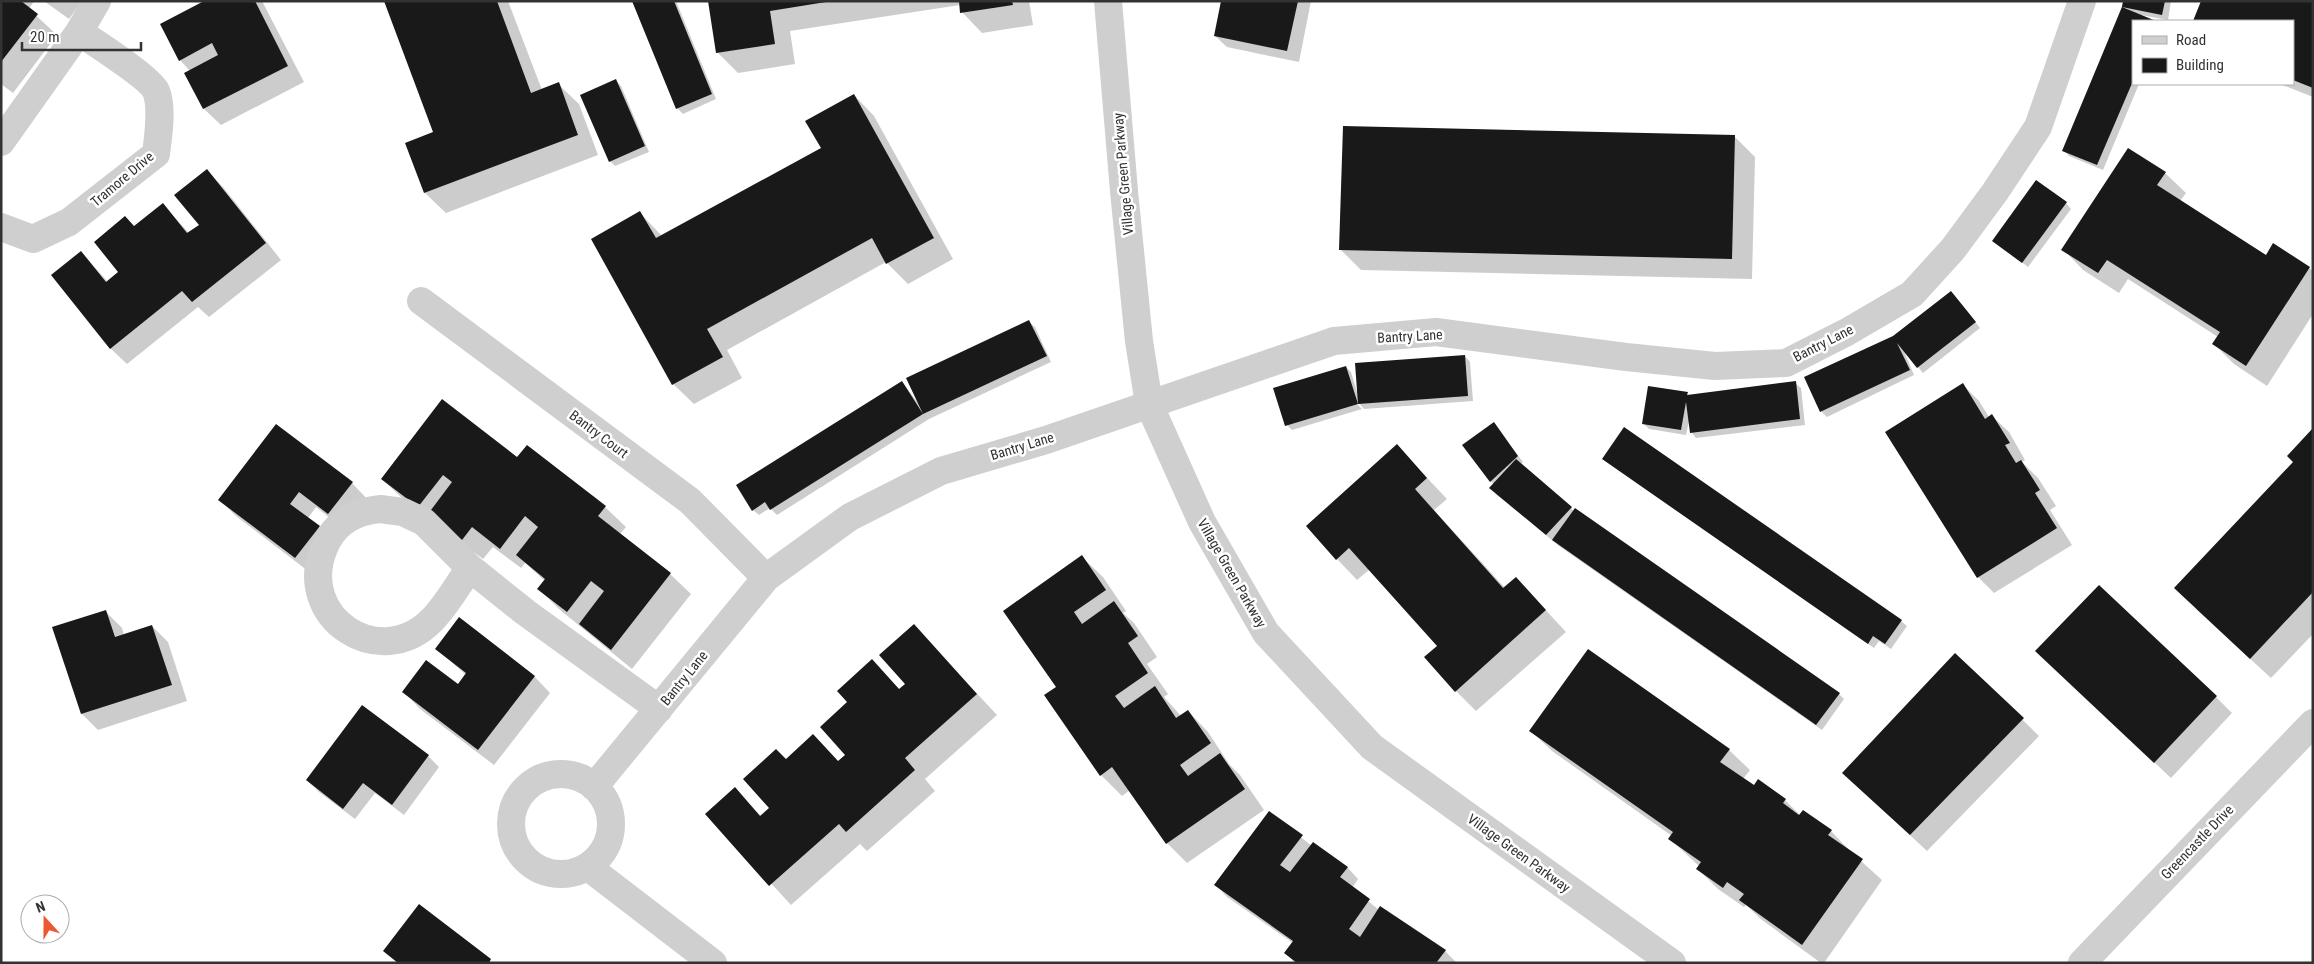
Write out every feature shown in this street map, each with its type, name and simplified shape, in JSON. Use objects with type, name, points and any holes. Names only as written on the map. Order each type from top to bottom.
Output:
[{"type":"street","points":[[1,142],[79,32],[97,1]]},
{"type":"street","name":"Village Green Parkway","points":[[1108,1],[1139,341],[1149,404],[1202,522],[1266,634],[1372,747],[1672,963]]},
{"type":"street","name":"Bantry Lane","points":[[594,786],[766,578],[850,518],[941,472],[1046,440],[1334,341],[1436,332],[1626,357],[1715,366],[1786,363],[1847,332],[1912,294],[1953,249],[1995,192],[2038,127],[2082,1]]},
{"type":"street","name":"Tramore Drive","points":[[1,227],[33,239],[69,222],[156,154],[160,116],[156,91],[130,67],[79,32]]},
{"type":"street","name":"Bantry Court","points":[[421,301],[690,501],[766,578]]},
{"type":"street","name":"Bantry Lane","points":[[470,568],[432,621],[406,638],[383,642],[362,638],[341,627],[325,607],[317,585],[318,562],[327,540],[338,526],[358,514],[380,509],[403,512],[424,522],[470,568],[525,612],[659,709]]},
{"type":"street","name":"Greencastle Drive","points":[[2094,958],[2313,722]]},
{"type":"street","points":[[563,774],[580,777],[594,786],[604,798],[610,813],[611,828],[607,843],[600,857],[588,867],[572,873],[555,874],[538,869],[525,859],[514,845],[510,829],[512,811],[519,796],[530,783],[546,776],[563,774]]},
{"type":"street","points":[[588,867],[713,963]]},
{"type":"building","points":[[1,1],[21,1],[38,14],[1,62]]},
{"type":"building","points":[[204,1],[255,1],[288,66],[203,109],[184,73],[218,55],[212,43],[179,61],[160,24]]},
{"type":"building","points":[[384,1],[497,1],[531,93],[559,82],[578,135],[424,193],[405,143],[433,132]]},
{"type":"building","points":[[632,1],[674,1],[712,94],[676,109]]},
{"type":"building","points":[[708,1],[826,2],[770,11],[775,44],[716,53]]},
{"type":"building","points":[[959,1],[1012,1],[1013,5],[960,13]]},
{"type":"building","points":[[1221,1],[1298,1],[1287,51],[1214,36]]},
{"type":"building","points":[[2123,1],[2165,1],[2162,15],[2122,7]]},
{"type":"building","points":[[2201,1],[2313,1],[2313,88],[2294,80],[2294,20],[2193,20]]},
{"type":"building","points":[[2122,7],[2154,20],[2132,20],[2132,83],[2097,165],[2062,151]]},
{"type":"building","points":[[616,79],[645,146],[609,162],[580,95]]},
{"type":"building","points":[[854,94],[934,238],[886,264],[872,238],[707,329],[723,357],[672,385],[591,239],[640,211],[656,238],[821,148],[805,121]]},
{"type":"building","points":[[1343,126],[1735,135],[1732,259],[1339,250]]},
{"type":"building","points":[[2128,148],[2166,172],[2157,185],[2266,255],[2273,243],[2310,267],[2246,366],[2212,344],[2220,332],[2107,260],[2098,273],[2061,250]]},
{"type":"building","points":[[207,169],[266,243],[192,302],[182,291],[110,349],[51,275],[81,251],[106,282],[118,272],[94,242],[125,216],[134,226],[163,203],[187,233],[199,225],[174,195]]},
{"type":"building","points":[[2036,180],[2067,202],[2022,263],[1992,241]]},
{"type":"building","points":[[1951,291],[1976,322],[1917,368],[1897,343],[1910,370],[1820,412],[1804,377],[1893,336]]},
{"type":"building","points":[[1029,320],[1047,356],[923,414],[906,378]]},
{"type":"building","points":[[1465,355],[1468,396],[1358,404],[1355,363]]},
{"type":"building","points":[[1346,366],[1358,404],[1285,426],[1273,388]]},
{"type":"building","points":[[902,381],[923,414],[770,510],[765,502],[752,511],[736,485]]},
{"type":"building","points":[[1796,381],[1800,419],[1690,433],[1686,402],[1681,430],[1642,424],[1648,386],[1688,392],[1687,395]]},
{"type":"building","points":[[1963,383],[1985,419],[1992,414],[2010,443],[2005,445],[2016,463],[2021,460],[2040,490],[2035,493],[2057,528],[1977,578],[1885,432]]},
{"type":"building","points":[[442,399],[517,457],[527,445],[606,506],[598,516],[671,573],[611,650],[579,624],[604,591],[591,581],[567,612],[537,589],[545,579],[516,555],[538,527],[525,516],[500,549],[472,527],[462,540],[428,514],[452,482],[443,475],[418,507],[381,479]]},
{"type":"building","points":[[1494,422],[1518,456],[1490,482],[1462,445]]},
{"type":"building","points":[[276,424],[353,482],[328,514],[299,492],[290,504],[320,526],[295,558],[218,500]]},
{"type":"building","points":[[1624,427],[1902,620],[1885,644],[1873,636],[1868,644],[1602,459]]},
{"type":"building","points":[[2313,428],[2313,592],[2250,659],[2174,588],[2293,462],[2287,456]]},
{"type":"building","points":[[1397,444],[1427,478],[1415,489],[1503,588],[1516,577],[1546,610],[1455,692],[1424,657],[1437,646],[1349,548],[1336,560],[1306,526]]},
{"type":"building","points":[[1516,459],[1572,507],[1546,535],[1489,488]]},
{"type":"building","points":[[1575,508],[1840,693],[1816,725],[1552,540]]},
{"type":"building","points":[[1082,555],[1106,590],[1074,612],[1082,624],[1114,601],[1138,636],[1128,643],[1148,673],[1115,696],[1124,708],[1155,686],[1176,718],[1188,710],[1211,743],[1180,765],[1188,776],[1220,753],[1245,789],[1166,844],[1112,767],[1100,776],[1044,695],[1056,687],[1003,611]]},
{"type":"building","points":[[2099,585],[2217,696],[2154,763],[2035,651]]},
{"type":"building","points":[[106,610],[115,637],[152,625],[172,685],[81,714],[52,627]]},
{"type":"building","points":[[459,617],[535,676],[478,750],[402,692],[426,660],[458,684],[466,673],[435,649]]},
{"type":"building","points":[[914,624],[977,694],[905,758],[915,770],[846,832],[839,824],[769,886],[705,814],[735,787],[760,816],[769,808],[743,779],[776,749],[786,759],[813,734],[838,761],[845,755],[820,727],[847,702],[837,691],[872,659],[899,689],[905,684],[879,655]]},
{"type":"building","points":[[1588,649],[1730,749],[1720,762],[1754,785],[1758,779],[1786,799],[1783,803],[1799,815],[1803,810],[1832,830],[1828,835],[1863,859],[1802,945],[1739,900],[1744,894],[1727,882],[1723,888],[1696,869],[1701,862],[1668,839],[1673,832],[1529,731]]},
{"type":"building","points":[[1955,653],[2024,718],[1910,835],[1842,773]]},
{"type":"building","points":[[362,705],[429,755],[392,805],[363,783],[343,809],[306,780]]},
{"type":"building","points":[[1269,811],[1303,835],[1280,865],[1290,872],[1313,842],[1348,867],[1340,877],[1370,899],[1349,929],[1360,937],[1380,906],[1446,950],[1436,963],[1297,963],[1284,953],[1293,941],[1214,885]]},
{"type":"building","points":[[419,904],[491,959],[489,963],[398,963],[383,951]]}]
